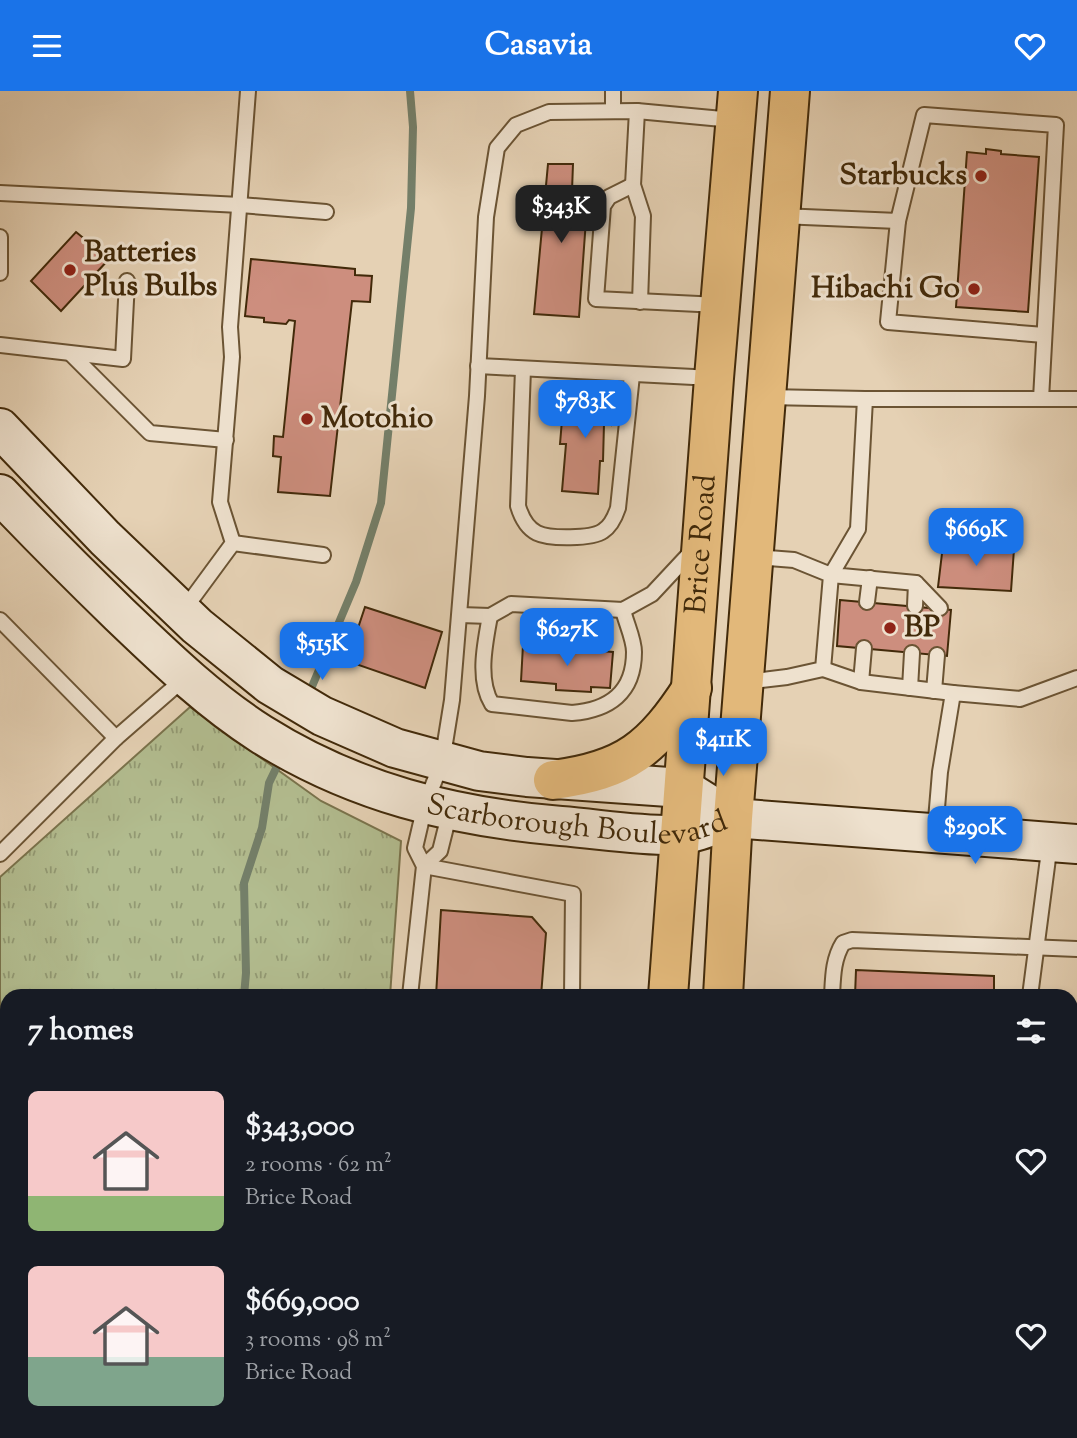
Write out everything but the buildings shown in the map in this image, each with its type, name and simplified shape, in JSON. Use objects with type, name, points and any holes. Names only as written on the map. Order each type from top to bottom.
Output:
[{"type":"main road","name":"Brice Road","points":[[723,989],[733,818],[790,91]]},
{"type":"main road","name":"Brice Road","points":[[669,989],[714,378],[738,106]]},
{"type":"main road","points":[[553,780],[596,773],[628,759],[652,739],[692,688]]},
{"type":"street","name":"Scarborough Boulevard","points":[[0,428],[104,538],[226,651],[270,685],[347,729],[442,762],[503,775],[683,788],[733,818]]},
{"type":"street","name":"Scarborough Boulevard","points":[[0,494],[186,677],[240,720],[289,750],[330,770],[381,791],[438,808],[525,823],[680,835],[733,818]]},
{"type":"street","points":[[733,818],[1064,843]]},
{"type":"lane","points":[[233,543],[220,502],[232,357],[230,327],[248,91]]},
{"type":"lane","points":[[613,91],[613,111]]},
{"type":"lane","points":[[424,866],[440,851],[438,808],[460,615],[486,217],[498,148],[516,125],[549,112],[738,106]]},
{"type":"lane","points":[[636,111],[633,185],[643,216],[640,302]]},
{"type":"lane","points":[[1041,399],[1056,125],[924,115],[898,221],[888,322],[1044,335]]},
{"type":"lane","points":[[633,185],[609,197],[603,206],[596,299],[720,305]]},
{"type":"lane","points":[[0,193],[326,212]]},
{"type":"lane","points":[[780,216],[898,221]]},
{"type":"lane","points":[[0,237],[0,273]]},
{"type":"lane","points":[[0,345],[123,359],[127,281]]},
{"type":"lane","points":[[72,355],[150,433],[226,440]]},
{"type":"lane","points":[[478,366],[714,378]]},
{"type":"lane","points":[[523,369],[518,498],[522,518],[536,532],[553,536],[582,537],[602,532],[612,522],[618,508],[632,375]]},
{"type":"lane","points":[[766,397],[865,400],[1077,399]]},
{"type":"lane","points":[[823,669],[831,575],[858,529],[865,400]]},
{"type":"lane","points":[[460,615],[490,616],[511,604],[623,610],[652,594],[702,540]]},
{"type":"lane","points":[[182,612],[233,543]]},
{"type":"lane","points":[[233,543],[323,555]]},
{"type":"lane","points":[[754,557],[794,560],[831,575],[916,583],[940,608]]},
{"type":"lane","points":[[867,602],[870,578]]},
{"type":"lane","points":[[915,606],[916,583]]},
{"type":"lane","points":[[490,616],[485,638],[484,681],[485,693],[492,704],[572,713],[608,705],[623,692],[630,679],[634,651],[623,610]]},
{"type":"lane","points":[[0,620],[116,738]]},
{"type":"lane","points":[[861,682],[863,648]]},
{"type":"lane","points":[[910,688],[912,653]]},
{"type":"lane","points":[[934,691],[937,655]]},
{"type":"lane","points":[[744,683],[823,669],[861,682],[1020,699],[1077,678]]},
{"type":"lane","points":[[0,854],[116,738],[186,677]]},
{"type":"lane","points":[[935,834],[940,772],[953,693]]},
{"type":"lane","points":[[411,989],[424,866],[415,848],[438,808]]},
{"type":"lane","points":[[1031,989],[1037,947],[1064,843]]},
{"type":"lane","points":[[424,866],[573,894],[572,989]]},
{"type":"lane","points":[[832,989],[833,968],[838,951],[843,943],[852,940],[1077,949]]},
{"type":"green space","points":[[190,707],[321,801],[401,841],[390,989],[0,989],[0,877]]},
{"type":"waterway","points":[[308,696],[356,582],[381,503],[411,208],[413,127],[410,91]]},
{"type":"waterway","points":[[245,989],[244,883],[262,828],[269,783],[282,756]]},
{"type":"place","name":"Starbucks","points":[[981,176]]},
{"type":"place","name":"Batteries Plus Bulbs","points":[[70,270]]},
{"type":"place","name":"Hibachi Go","points":[[974,289]]},
{"type":"place","name":"Motohio","points":[[307,419]]},
{"type":"place","name":"BP","points":[[890,628]]}]
